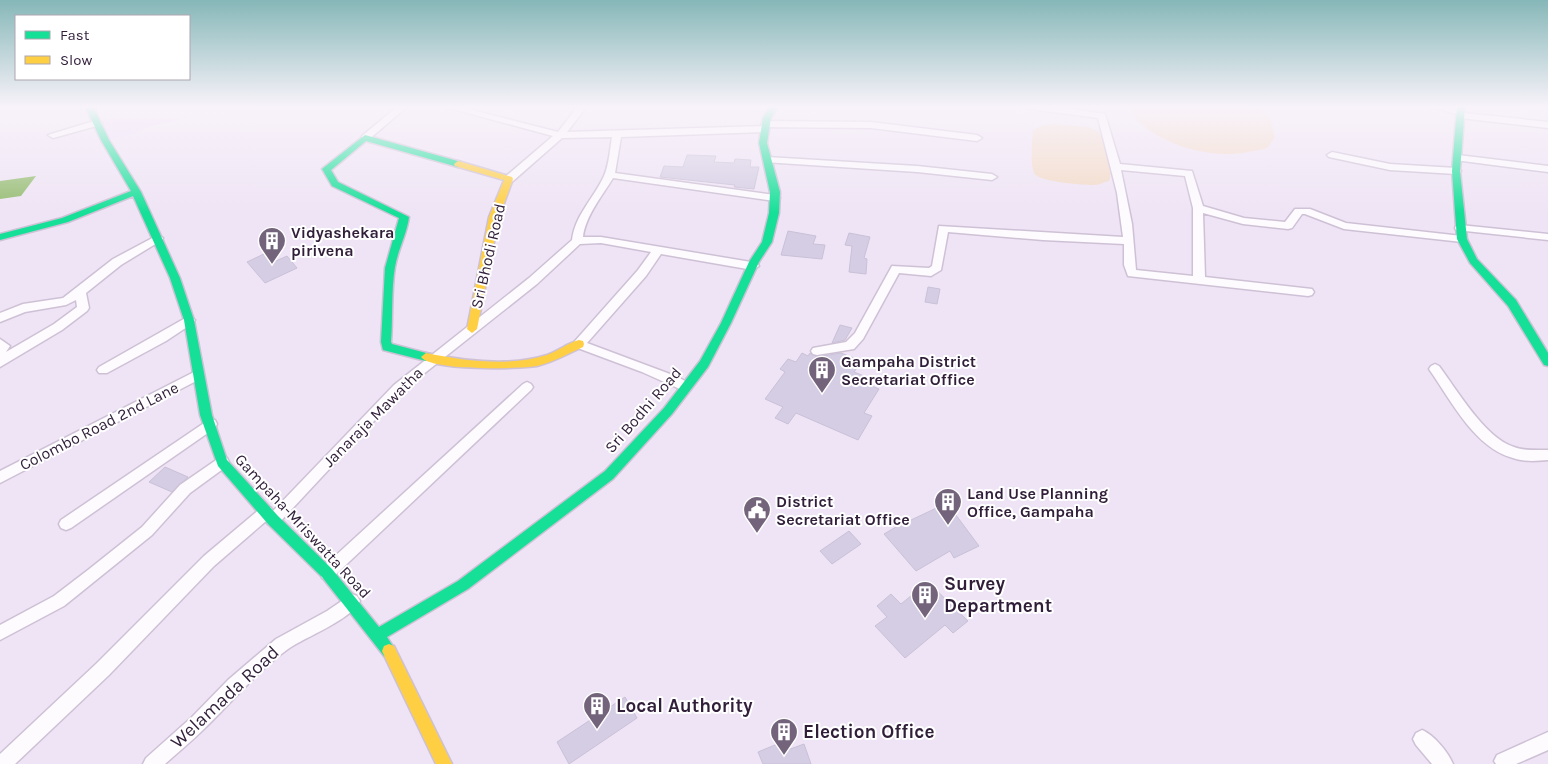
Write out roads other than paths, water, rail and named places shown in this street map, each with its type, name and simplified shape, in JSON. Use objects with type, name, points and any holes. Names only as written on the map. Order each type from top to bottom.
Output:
[{"type":"street","name":"Gampaha-Mriswatta Road","points":[[106,142],[136,192],[175,278],[189,320],[196,349],[198,375],[222,462],[270,516],[327,573],[352,601],[378,635],[395,660],[444,764]]},
{"type":"street","points":[[360,142],[326,169],[335,184],[404,217],[404,224],[393,250],[390,266],[388,311],[384,336],[387,347],[452,363],[523,363],[550,358],[579,344],[642,272],[658,250]]},
{"type":"street","points":[[378,142],[509,179],[551,142]]},
{"type":"street","name":"Janaraja Mawatha","points":[[2,764],[103,669],[209,561],[270,516],[398,388],[533,281],[577,241],[578,232],[589,209],[610,175],[616,142]]},
{"type":"street","name":"Sri Bodhi Road","points":[[378,635],[464,585],[609,475],[668,410],[704,364],[753,266],[768,242],[775,198],[763,142]]},
{"type":"street","points":[[1109,142],[1116,166],[1129,241],[1129,268],[1132,273],[1308,292]]},
{"type":"street","points":[[1459,142],[1456,171],[1461,234],[1473,261],[1512,303],[1548,362]]},
{"type":"street","points":[[1332,155],[1390,167],[1456,171]]},
{"type":"street","points":[[1458,158],[1548,169]]},
{"type":"street","points":[[767,160],[917,169],[992,177]]},
{"type":"street","points":[[1116,166],[1189,173],[1198,208],[1199,280]]},
{"type":"street","points":[[610,175],[775,198]]},
{"type":"street","name":"Sri Bhodi Road","points":[[472,329],[494,217],[509,179]]},
{"type":"street","points":[[0,237],[64,220],[136,192]]},
{"type":"street","points":[[1198,208],[1243,221],[1288,226],[1299,211],[1306,211],[1344,226],[1461,234],[1548,237]]},
{"type":"street","points":[[817,350],[850,346],[859,336],[896,269],[931,272],[937,267],[943,228],[1043,237],[1129,241]]},
{"type":"street","points":[[0,318],[23,308],[66,300],[80,292],[109,267],[158,238]]},
{"type":"street","points":[[577,241],[601,240],[753,266]]},
{"type":"street","points":[[0,362],[58,327],[83,308],[80,292]]},
{"type":"street","points":[[104,370],[162,338],[189,320]]},
{"type":"street","points":[[0,343],[4,346],[0,353]]},
{"type":"street","points":[[579,344],[668,377],[686,387]]},
{"type":"street","points":[[1435,369],[1488,438],[1500,448],[1512,453],[1548,455]]},
{"type":"street","name":"Colombo Road 2nd Lane","points":[[2,471],[198,375]]},
{"type":"street","points":[[327,573],[527,387]]},
{"type":"street","points":[[66,524],[210,424]]},
{"type":"street","points":[[0,633],[59,601],[93,575],[147,531],[185,489],[222,462]]},
{"type":"street","name":"Welamada Road","points":[[152,764],[198,723],[234,686],[282,644],[332,616],[352,601]]},
{"type":"street","points":[[1422,739],[1444,764]]},
{"type":"street","points":[[1503,761],[1548,741]]},
{"type":"place","name":"Vidyashekara pirivena","points":[[272,265]]},
{"type":"place","name":"Gampaha District Secretariat Office","points":[[822,394]]},
{"type":"place","name":"Land Use Planning Office, Gampaha","points":[[948,526]]},
{"type":"place","name":"District Secretariat Office","points":[[757,534]]},
{"type":"place","name":"Survey Department","points":[[925,619]]},
{"type":"place","name":"Local Authority","points":[[597,730]]},
{"type":"place","name":"Election Office","points":[[784,756]]}]
